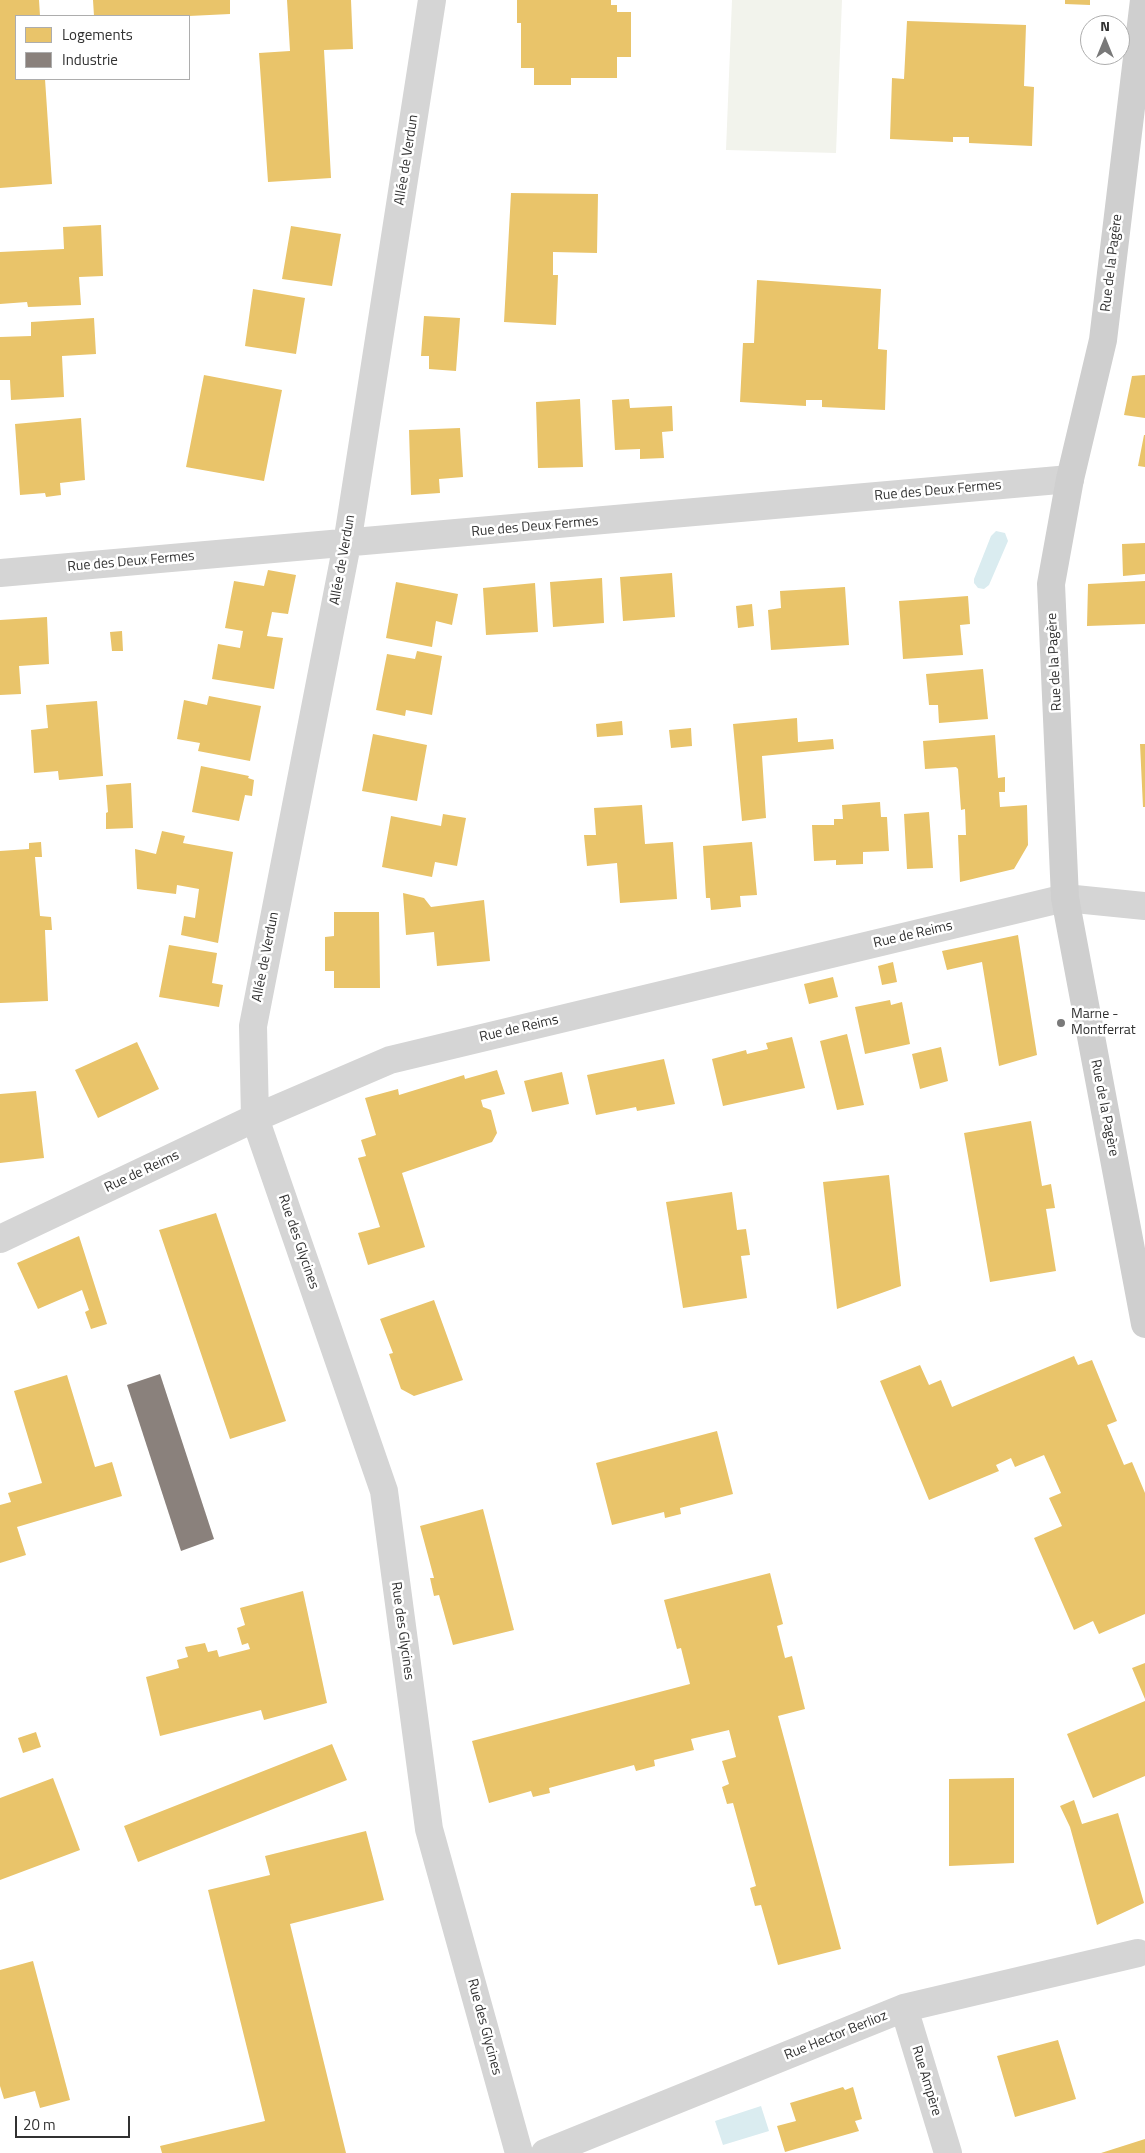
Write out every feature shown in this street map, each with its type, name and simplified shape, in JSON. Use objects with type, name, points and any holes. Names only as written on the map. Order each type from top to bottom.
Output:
[{"type":"street","name":"Allée de Verdun","points":[[255,1118],[253,1026],[347,544],[432,0]]},
{"type":"street","name":"Rue de la Pagère","points":[[1144,0],[1103,340],[1070,479],[1051,584],[1065,898],[1145,1324]]},
{"type":"street","name":"Rue des Deux Fermes","points":[[0,573],[1070,479]]},
{"type":"street","name":"Rue de Reims","points":[[0,1239],[255,1118],[390,1060],[1065,898],[1145,906]]},
{"type":"street","name":"Rue des Glycines","points":[[255,1118],[384,1491],[429,1829],[519,2153]]},
{"type":"street","name":"Rue Hector Berlioz","points":[[545,2153],[904,2008],[1138,1953]]},
{"type":"street","name":"Rue Ampère","points":[[904,2008],[948,2153]]},
{"type":"shaded area","points":[[732,0],[842,0],[836,153],[726,150]]},
{"type":"shaded area","points":[[996,531],[1005,533],[1008,541],[989,585],[984,589],[978,588],[974,583],[974,579],[991,536]]},
{"type":"shaded area","points":[[761,2106],[769,2131],[723,2145],[715,2121]]},
{"type":"building: Logements","points":[[0,0],[39,0],[40,15],[15,15],[15,80],[45,80],[52,184],[0,188]]},
{"type":"building: Logements","points":[[93,0],[230,0],[230,14],[190,16],[94,15]]},
{"type":"building: Logements","points":[[287,0],[351,0],[353,49],[324,50],[331,178],[268,182],[259,53],[290,51]]},
{"type":"building: Logements","points":[[517,0],[611,0],[611,5],[617,5],[617,12],[631,12],[631,57],[617,57],[617,78],[571,78],[571,85],[534,85],[534,68],[521,68],[521,23],[517,23]]},
{"type":"building: Logements","points":[[1065,0],[1090,0],[1090,5],[1065,4]]},
{"type":"building: Logements","points":[[907,21],[1026,25],[1024,86],[1034,87],[1032,146],[969,143],[969,137],[953,137],[953,142],[890,139],[892,78],[904,79]]},
{"type":"building: Logements","points":[[511,193],[598,194],[597,253],[553,252],[553,275],[558,275],[556,325],[504,322]]},
{"type":"building: Logements","points":[[101,225],[103,276],[79,277],[81,305],[28,307],[27,302],[0,304],[0,252],[64,249],[63,227]]},
{"type":"building: Logements","points":[[291,226],[341,234],[332,286],[282,279]]},
{"type":"building: Logements","points":[[757,280],[881,289],[878,349],[887,350],[885,410],[822,407],[822,400],[806,400],[806,406],[740,402],[743,343],[754,343]]},
{"type":"building: Logements","points":[[253,289],[305,298],[296,354],[245,346]]},
{"type":"building: Logements","points":[[424,316],[460,318],[456,371],[429,369],[429,356],[421,356]]},
{"type":"building: Logements","points":[[94,318],[96,354],[62,356],[64,397],[11,400],[10,380],[0,380],[0,337],[31,336],[31,322]]},
{"type":"building: Logements","points":[[204,375],[282,390],[264,481],[186,467]]},
{"type":"building: Logements","points":[[1145,375],[1145,418],[1124,415],[1132,376]]},
{"type":"building: Logements","points":[[580,399],[583,467],[538,468],[536,402]]},
{"type":"building: Logements","points":[[629,399],[630,408],[672,406],[673,431],[662,432],[664,458],[640,459],[640,449],[615,450],[612,400]]},
{"type":"building: Logements","points":[[81,418],[85,480],[60,483],[61,495],[46,497],[45,493],[20,495],[15,424]]},
{"type":"building: Logements","points":[[460,428],[463,477],[439,479],[440,493],[411,495],[409,430]]},
{"type":"building: Logements","points":[[1145,435],[1145,467],[1138,466]]},
{"type":"building: Logements","points":[[1145,543],[1145,574],[1123,576],[1122,544]]},
{"type":"building: Logements","points":[[268,570],[296,575],[288,614],[272,612],[267,636],[283,638],[274,689],[212,679],[218,644],[240,648],[243,631],[225,628],[234,581],[264,586]]},
{"type":"building: Logements","points":[[672,573],[675,617],[623,621],[620,577]]},
{"type":"building: Logements","points":[[602,578],[604,623],[553,627],[550,582]]},
{"type":"building: Logements","points":[[1145,581],[1145,624],[1087,626],[1088,584]]},
{"type":"building: Logements","points":[[396,582],[458,594],[452,625],[436,621],[432,647],[386,638]]},
{"type":"building: Logements","points":[[535,583],[538,632],[486,635],[483,588]]},
{"type":"building: Logements","points":[[845,587],[849,645],[771,650],[768,610],[781,608],[780,591]]},
{"type":"building: Logements","points":[[968,596],[970,624],[960,625],[963,655],[903,659],[899,601]]},
{"type":"building: Logements","points":[[752,604],[754,626],[738,628],[736,606]]},
{"type":"building: Logements","points":[[47,617],[49,664],[19,666],[21,694],[0,695],[0,620]]},
{"type":"building: Logements","points":[[122,631],[123,651],[112,651],[110,632]]},
{"type":"building: Logements","points":[[417,651],[442,656],[432,715],[406,710],[405,716],[376,710],[387,654],[415,659]]},
{"type":"building: Logements","points":[[983,669],[988,719],[939,723],[938,705],[929,705],[926,674]]},
{"type":"building: Logements","points":[[209,696],[261,706],[250,761],[198,751],[200,743],[177,739],[184,700],[207,705]]},
{"type":"building: Logements","points":[[97,701],[103,776],[59,780],[58,771],[34,773],[31,730],[48,728],[46,705]]},
{"type":"building: Logements","points":[[797,718],[798,742],[833,739],[834,749],[762,756],[766,818],[742,821],[733,724]]},
{"type":"building: Logements","points":[[622,721],[623,735],[597,737],[596,724]]},
{"type":"building: Logements","points":[[691,728],[692,746],[671,748],[669,730]]},
{"type":"building: Logements","points":[[373,734],[427,745],[417,801],[362,791]]},
{"type":"building: Logements","points":[[995,735],[998,778],[1005,777],[1005,792],[999,792],[1000,807],[1027,805],[1028,845],[1014,869],[960,882],[958,835],[966,835],[965,809],[961,810],[958,769],[956,767],[925,769],[923,741]]},
{"type":"building: Logements","points":[[1140,744],[1145,744],[1145,807],[1143,807]]},
{"type":"building: Logements","points":[[201,766],[249,776],[248,778],[254,780],[252,796],[245,795],[239,821],[192,812]]},
{"type":"building: Logements","points":[[131,783],[133,828],[106,829],[106,813],[108,812],[106,785]]},
{"type":"building: Logements","points":[[880,802],[881,817],[887,817],[889,851],[863,852],[863,864],[836,865],[836,860],[814,861],[812,825],[834,825],[834,819],[843,819],[842,805]]},
{"type":"building: Logements","points":[[642,805],[645,844],[673,842],[677,899],[620,903],[617,863],[587,866],[584,835],[596,835],[594,808]]},
{"type":"building: Logements","points":[[929,812],[933,868],[907,869],[904,814]]},
{"type":"building: Logements","points":[[443,814],[466,818],[457,866],[435,862],[432,877],[382,867],[391,816],[441,826]]},
{"type":"building: Logements","points":[[162,831],[185,836],[183,843],[233,852],[218,943],[181,935],[184,916],[195,918],[199,889],[177,885],[176,894],[137,889],[135,849],[156,854]]},
{"type":"building: Logements","points":[[41,842],[42,857],[35,857],[40,916],[51,917],[52,930],[45,930],[48,1001],[0,1003],[0,851],[29,849],[29,843]]},
{"type":"building: Logements","points":[[752,842],[757,895],[740,896],[741,907],[711,910],[710,898],[706,898],[703,846]]},
{"type":"building: Logements","points":[[403,893],[424,898],[431,907],[484,900],[490,961],[437,966],[434,932],[406,935]]},
{"type":"building: Logements","points":[[334,912],[379,912],[380,988],[334,988],[334,971],[325,971],[325,937],[334,936]]},
{"type":"building: Logements","points":[[1018,935],[1037,1055],[999,1066],[982,962],[947,970],[942,951]]},
{"type":"building: Logements","points":[[169,945],[217,953],[212,983],[223,985],[219,1007],[159,997]]},
{"type":"building: Logements","points":[[893,962],[897,982],[882,985],[878,966]]},
{"type":"building: Logements","points":[[833,977],[838,997],[809,1004],[804,984]]},
{"type":"building: Logements","points":[[890,1000],[891,1005],[902,1002],[910,1044],[865,1054],[855,1007]]},
{"type":"building: Logements","points":[[847,1034],[864,1105],[837,1110],[820,1041]]},
{"type":"building: Logements","points":[[792,1037],[805,1088],[723,1106],[712,1059],[746,1050],[747,1054],[768,1049],[766,1043]]},
{"type":"building: Logements","points":[[137,1042],[159,1089],[98,1118],[75,1070]]},
{"type":"building: Logements","points":[[941,1047],[948,1081],[920,1089],[912,1054]]},
{"type":"building: Logements","points":[[664,1059],[675,1104],[637,1111],[636,1107],[596,1115],[587,1075]]},
{"type":"building: Logements","points":[[497,1070],[505,1094],[481,1100],[483,1107],[491,1110],[497,1133],[492,1142],[402,1173],[425,1247],[368,1265],[358,1233],[380,1227],[358,1158],[366,1156],[361,1140],[376,1135],[365,1098],[398,1089],[399,1095],[464,1075],[465,1079]]},
{"type":"building: Logements","points":[[562,1072],[569,1104],[532,1112],[524,1081]]},
{"type":"building: Logements","points":[[36,1091],[44,1158],[0,1163],[0,1094]]},
{"type":"building: Logements","points":[[1031,1121],[1042,1186],[1051,1184],[1055,1208],[1046,1209],[1056,1271],[990,1282],[964,1133]]},
{"type":"building: Logements","points":[[889,1175],[901,1286],[837,1309],[823,1182]]},
{"type":"building: Logements","points":[[732,1192],[737,1230],[746,1229],[750,1255],[741,1256],[747,1298],[683,1308],[666,1202]]},
{"type":"building: Logements","points":[[216,1213],[286,1421],[230,1439],[159,1230]]},
{"type":"building: Logements","points":[[79,1236],[107,1324],[91,1329],[85,1312],[89,1310],[82,1290],[38,1309],[17,1263]]},
{"type":"building: Logements","points":[[434,1300],[463,1380],[414,1396],[401,1389],[389,1354],[393,1353],[380,1319]]},
{"type":"building: Logements","points":[[1074,1356],[1078,1365],[1092,1360],[1117,1421],[1107,1425],[1124,1465],[1132,1462],[1145,1493],[1145,1614],[1099,1634],[1093,1621],[1074,1630],[1034,1538],[1062,1526],[1049,1498],[1061,1493],[1044,1455],[1015,1467],[1011,1458],[996,1465],[999,1471],[929,1500],[880,1381],[920,1365],[929,1385],[941,1380],[952,1407]]},
{"type":"building: Logements","points":[[67,1375],[95,1467],[112,1462],[122,1496],[17,1527],[26,1555],[0,1563],[0,1505],[11,1502],[8,1493],[42,1483],[14,1391]]},
{"type":"building: Logements","points":[[717,1431],[733,1494],[680,1508],[681,1514],[665,1518],[664,1512],[612,1525],[596,1463]]},
{"type":"building: Logements","points":[[483,1509],[514,1630],[453,1645],[439,1595],[434,1596],[430,1578],[434,1578],[420,1526]]},
{"type":"building: Logements","points":[[770,1573],[783,1624],[777,1626],[785,1658],[792,1656],[805,1709],[778,1716],[841,1949],[778,1965],[761,1905],[755,1906],[750,1888],[756,1886],[733,1803],[727,1804],[722,1787],[729,1784],[722,1761],[736,1757],[729,1730],[691,1739],[694,1750],[654,1760],[655,1766],[636,1771],[634,1765],[549,1788],[550,1793],[533,1797],[531,1791],[489,1803],[472,1741],[690,1684],[681,1648],[677,1649],[664,1600]]},
{"type":"building: Logements","points":[[303,1591],[327,1703],[264,1720],[261,1710],[160,1736],[146,1677],[179,1668],[177,1660],[188,1657],[185,1647],[205,1643],[208,1652],[217,1650],[219,1657],[250,1649],[248,1643],[242,1645],[237,1628],[245,1625],[240,1608]]},
{"type":"building: Logements","points":[[1145,1663],[1145,1699],[1132,1668]]},
{"type":"building: Logements","points":[[1145,1701],[1145,1776],[1093,1798],[1067,1734]]},
{"type":"building: Logements","points":[[36,1732],[41,1747],[23,1753],[18,1738]]},
{"type":"building: Logements","points":[[332,1744],[347,1780],[138,1862],[124,1826]]},
{"type":"building: Logements","points":[[53,1778],[80,1850],[0,1880],[0,1798]]},
{"type":"building: Logements","points":[[1014,1778],[1014,1863],[949,1866],[949,1779]]},
{"type":"building: Logements","points":[[1074,1800],[1082,1824],[1118,1813],[1144,1903],[1097,1925],[1070,1827],[1060,1806]]},
{"type":"building: Logements","points":[[366,1831],[384,1900],[290,1924],[346,2153],[162,2153],[160,2146],[265,2121],[208,1890],[270,1875],[265,1856]]},
{"type":"building: Logements","points":[[33,1961],[70,2100],[40,2108],[35,2091],[4,2099],[0,2086],[0,1970]]},
{"type":"building: Logements","points":[[1058,2040],[1076,2099],[1015,2117],[997,2056]]},
{"type":"building: Logements","points":[[843,2087],[845,2090],[853,2087],[862,2119],[855,2121],[859,2131],[785,2152],[777,2126],[796,2121],[790,2103]]},
{"type":"building: Logements","points":[[1145,2139],[1145,2153],[1101,2153]]},
{"type":"building: Industrie","points":[[160,1374],[214,1539],[181,1551],[127,1385]]},
{"type":"place","name":"Marne - Montferrat","points":[[1061,1023]]}]
